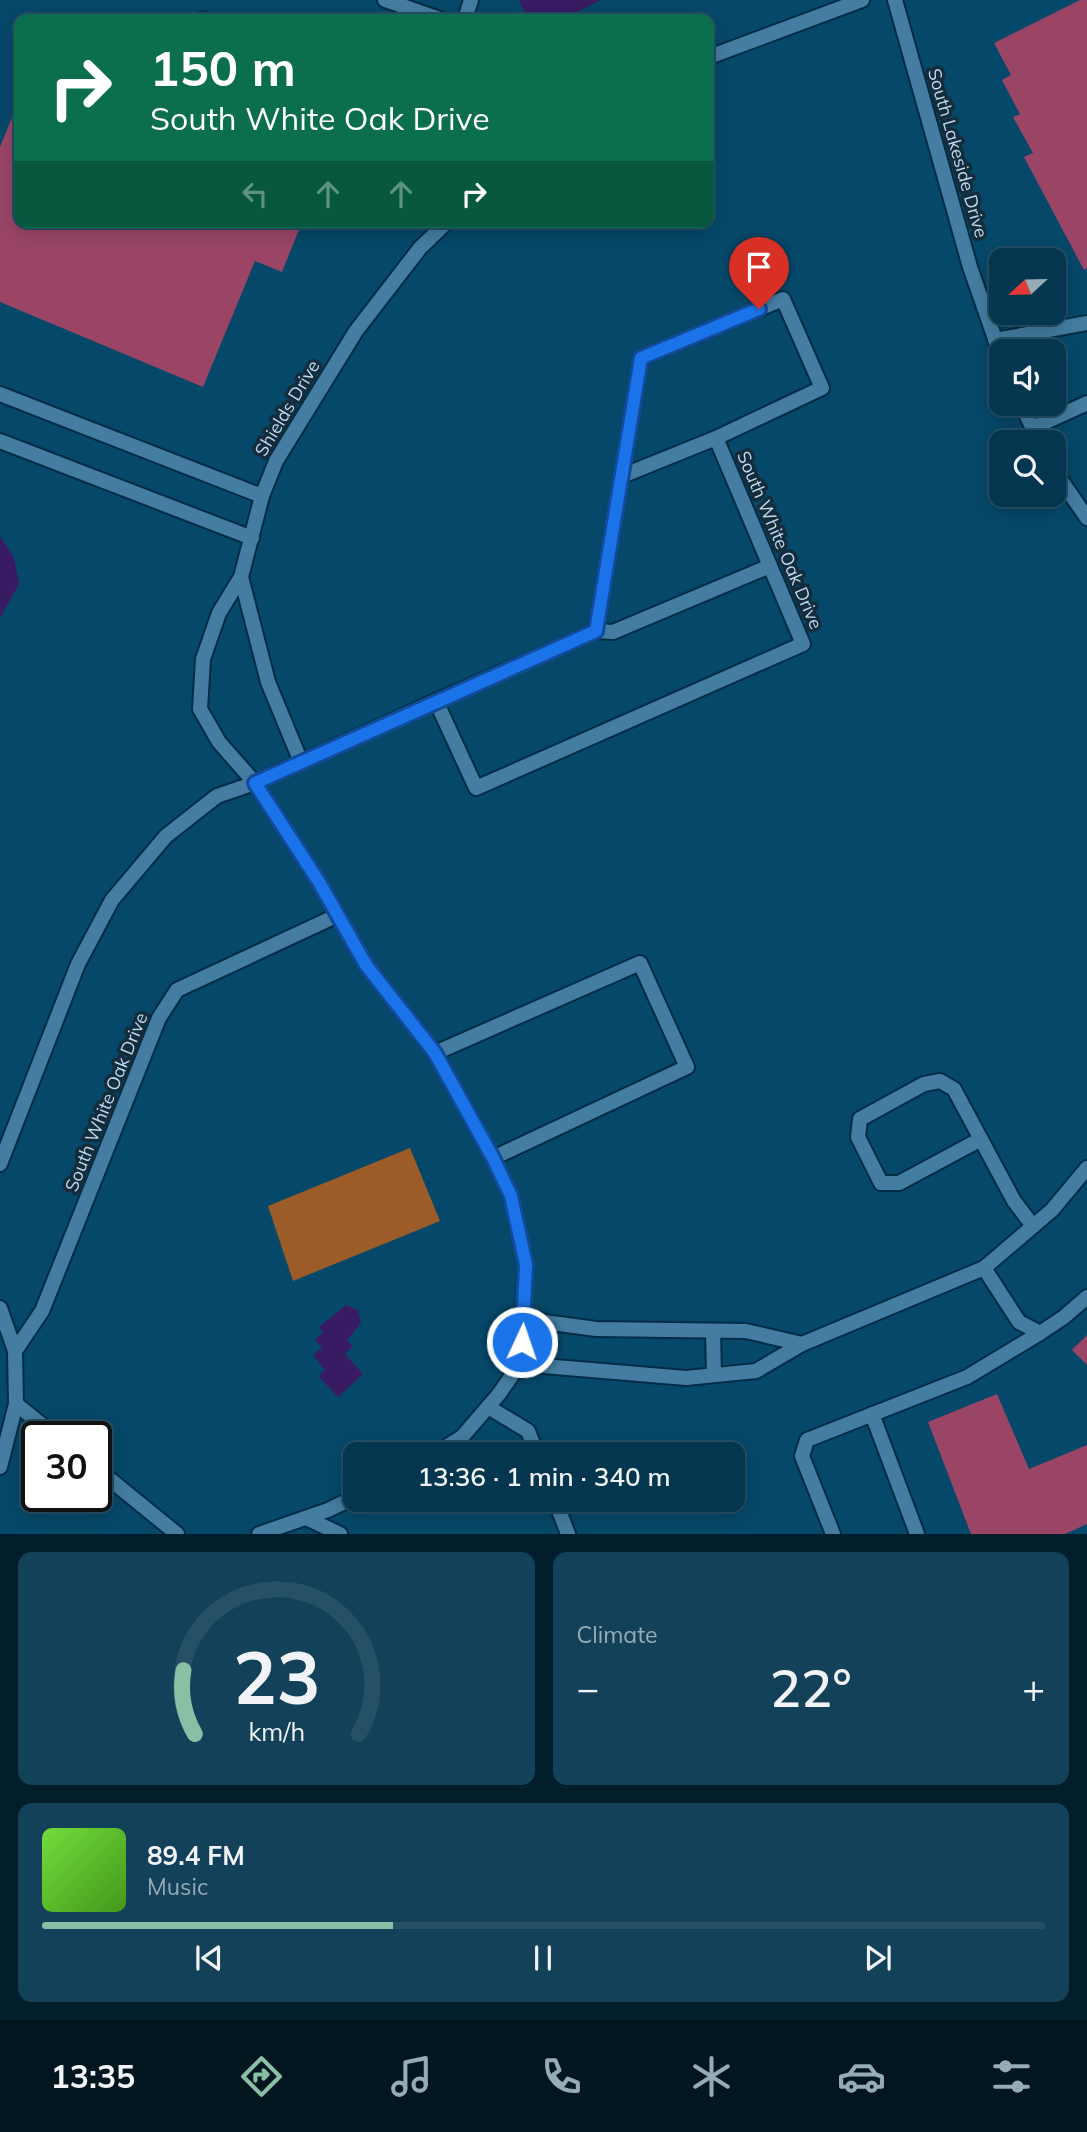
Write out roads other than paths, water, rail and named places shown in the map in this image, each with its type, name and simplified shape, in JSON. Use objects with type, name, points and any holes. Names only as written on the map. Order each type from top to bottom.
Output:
[{"type":"street","points":[[385,0],[426,14]]},
{"type":"street","points":[[714,55],[862,0]]},
{"type":"street","name":"South Lakeside Drive","points":[[895,0],[970,267],[995,339]]},
{"type":"street","name":"Shields Drive","points":[[262,496],[276,461],[356,331],[420,248],[441,228]]},
{"type":"street","name":"South White Oak Drive","points":[[436,701],[476,788],[803,644],[716,438],[822,388],[783,299],[641,358],[596,631]]},
{"type":"street","points":[[1000,339],[1087,323]]},
{"type":"street","points":[[0,394],[262,496],[241,577],[219,613],[203,659],[200,709],[219,742],[255,783],[319,882],[366,965],[435,1053],[511,1196],[526,1265],[520,1364],[488,1407],[453,1442]]},
{"type":"street","points":[[1026,416],[1032,428],[1087,403]]},
{"type":"street","points":[[622,476],[716,438]]},
{"type":"street","points":[[0,441],[252,538]]},
{"type":"street","points":[[1066,487],[1087,518]]},
{"type":"street","points":[[0,1164],[78,964],[112,900],[166,836],[217,796],[255,783],[596,631],[613,632],[770,566]]},
{"type":"street","points":[[241,577],[268,682],[301,762]]},
{"type":"street","name":"South White Oak Drive","points":[[15,1351],[42,1311],[159,1018],[177,990],[338,915]]},
{"type":"street","points":[[435,1053],[640,963],[687,1067],[493,1158]]},
{"type":"street","points":[[981,1139],[899,1183],[881,1183],[858,1137],[860,1119],[924,1084],[940,1081],[954,1089],[981,1139],[1014,1201],[1033,1226]]},
{"type":"street","points":[[520,1364],[686,1378],[755,1371],[802,1344],[984,1268],[1052,1210],[1085,1172]]},
{"type":"street","points":[[984,1268],[1019,1322],[1040,1333]]},
{"type":"street","points":[[833,1534],[802,1456],[807,1440],[967,1377],[1065,1317],[1087,1297]]},
{"type":"street","points":[[0,1308],[15,1351],[16,1404],[0,1467]]},
{"type":"street","points":[[523,1319],[596,1329],[746,1331],[802,1344]]},
{"type":"street","points":[[713,1331],[714,1376]]},
{"type":"street","points":[[16,1404],[37,1421]]},
{"type":"street","points":[[488,1407],[528,1431],[532,1442]]},
{"type":"street","points":[[872,1414],[918,1534]]},
{"type":"street","points":[[112,1481],[177,1534]]},
{"type":"street","points":[[259,1534],[343,1503]]},
{"type":"street","points":[[560,1512],[568,1534]]},
{"type":"street","points":[[306,1518],[340,1534]]}]
